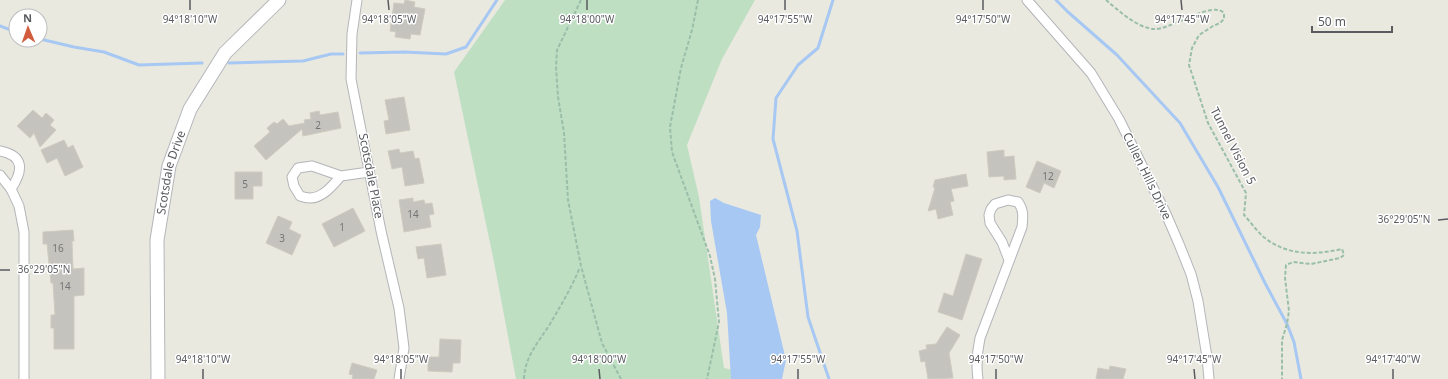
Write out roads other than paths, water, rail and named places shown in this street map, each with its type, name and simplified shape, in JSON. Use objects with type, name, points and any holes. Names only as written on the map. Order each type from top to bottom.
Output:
[{"type":"street","name":"Scotsdale Drive","points":[[158,379],[158,240],[169,166],[190,110],[225,53],[279,0]]},
{"type":"street","name":"Scotsdale Place","points":[[357,0],[352,34],[351,79],[369,172],[399,308],[403,351],[399,379]]},
{"type":"street","name":"Cullen Hills Drive","points":[[1027,0],[1090,73],[1119,119],[1166,214],[1191,274],[1199,308],[1209,379]]},
{"type":"street","points":[[0,151],[12,154],[18,159],[20,170],[18,178],[11,189]]},
{"type":"street","points":[[341,176],[322,194],[310,198],[300,196],[294,186],[292,177],[298,168],[312,166],[341,176],[369,172]]},
{"type":"street","points":[[0,175],[11,189],[19,206],[24,232],[24,379]]},
{"type":"street","points":[[978,379],[976,370],[980,338],[1022,227],[1022,207],[1018,202],[1008,200],[995,204],[989,215],[990,223],[1002,242],[1009,260]]},
{"type":"water","points":[[715,198],[724,203],[761,215],[760,227],[756,235],[786,360],[782,379],[731,379],[727,313],[711,221],[710,201]]},
{"type":"waterway","points":[[360,53],[404,52],[446,54],[466,47],[497,0]]},
{"type":"waterway","points":[[829,379],[808,317],[797,231],[773,139],[776,98],[798,65],[818,48],[833,0]]},
{"type":"waterway","points":[[1056,0],[1117,55],[1180,123],[1218,187],[1265,283],[1287,324],[1294,342],[1301,379]]},
{"type":"waterway","points":[[0,26],[8,29]]},
{"type":"waterway","points":[[48,41],[104,52],[139,65],[202,63]]},
{"type":"waterway","points":[[229,63],[303,61],[331,54],[343,54]]}]
